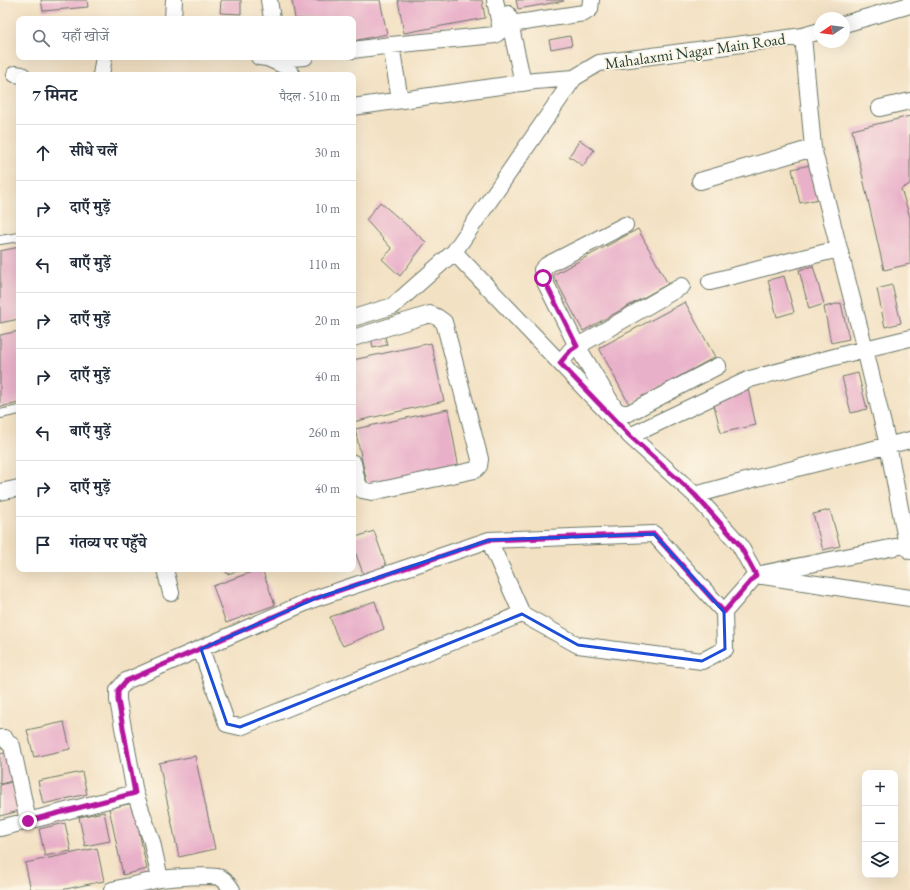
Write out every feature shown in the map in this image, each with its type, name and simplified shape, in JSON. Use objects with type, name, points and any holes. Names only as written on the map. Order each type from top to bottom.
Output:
[{"type":"street","points":[[172,16],[174,0]]},
{"type":"street","points":[[269,0],[272,16]]},
{"type":"street","points":[[356,50],[495,35],[500,32],[500,25],[495,0]]},
{"type":"street","points":[[506,0],[523,83]]},
{"type":"street","points":[[510,24],[584,13],[590,9],[591,0]]},
{"type":"street","points":[[850,22],[905,4]]},
{"type":"street","name":"Mahalaxmi Nagar Main Road","points":[[574,78],[599,63],[803,36],[814,33]]},
{"type":"street","points":[[724,612],[756,575],[909,547],[888,445],[865,349],[813,148],[803,36]]},
{"type":"street","points":[[391,45],[400,100]]},
{"type":"street","points":[[102,72],[104,60]]},
{"type":"street","points":[[272,60],[285,66],[290,72]]},
{"type":"street","points":[[356,107],[523,83],[574,78]]},
{"type":"street","points":[[356,313],[393,306],[454,252],[574,78]]},
{"type":"street","points":[[880,108],[910,101]]},
{"type":"street","points":[[700,181],[813,148]]},
{"type":"street","points":[[625,225],[547,265],[542,270],[543,278],[577,346],[615,410],[621,413],[629,413],[718,366]]},
{"type":"street","points":[[710,282],[839,249]]},
{"type":"street","points":[[454,252],[630,436],[695,495],[739,544],[756,575]]},
{"type":"street","points":[[560,363],[571,350],[577,346],[682,286]]},
{"type":"street","points":[[393,306],[397,323]]},
{"type":"street","points":[[356,337],[430,314],[444,322],[480,459],[479,466],[475,470],[372,492],[362,490],[356,477]]},
{"type":"street","points":[[630,436],[750,379],[910,338]]},
{"type":"street","points":[[695,495],[910,440]]},
{"type":"street","points":[[0,492],[16,489]]},
{"type":"street","points":[[160,879],[152,842],[135,793],[118,700],[118,690],[126,681],[314,599],[489,540],[654,534],[724,612],[725,649],[702,661],[578,645],[522,614],[489,540]]},
{"type":"street","points":[[166,572],[171,593]]},
{"type":"street","points":[[756,575],[910,598]]},
{"type":"street","points":[[201,649],[227,724],[240,728],[522,614]]},
{"type":"street","points":[[0,738],[4,738],[12,746],[28,821]]},
{"type":"street","points":[[0,828],[135,793]]},
{"type":"street","points":[[112,890],[160,879],[206,877],[220,877],[232,890]]},
{"type":"lane","points":[[0,240],[16,237]]},
{"type":"lane","points":[[0,414],[16,411]]},
{"type":"highlighted area","points":[[654,534],[724,612],[725,649],[702,661],[578,645],[522,614],[240,727],[227,724],[201,649],[314,599],[489,540]]},
{"type":"building","points":[[41,0],[87,0],[88,7],[43,11]]},
{"type":"building","points":[[221,0],[241,0],[241,14],[220,13]]},
{"type":"building","points":[[292,0],[380,0],[387,34],[356,40],[356,16],[295,16]]},
{"type":"building","points":[[398,0],[482,0],[485,18],[404,33]]},
{"type":"building","points":[[516,0],[563,0],[564,1],[518,9]]},
{"type":"building","points":[[570,36],[572,45],[551,49],[549,40]]},
{"type":"building","points":[[910,116],[910,184],[901,189],[910,217],[910,264],[884,270],[852,130]]},
{"type":"building","points":[[580,140],[594,150],[583,166],[569,156]]},
{"type":"building","points":[[810,165],[819,199],[800,203],[792,169]]},
{"type":"building","points":[[380,202],[426,242],[400,276],[382,259],[392,249],[366,220]]},
{"type":"building","points":[[638,229],[668,284],[583,331],[553,275]]},
{"type":"building","points":[[16,248],[16,320],[0,323],[0,251]]},
{"type":"building","points":[[813,266],[824,304],[809,309],[799,270]]},
{"type":"building","points":[[784,276],[794,312],[777,317],[768,280]]},
{"type":"building","points":[[892,285],[901,323],[885,327],[877,289]]},
{"type":"building","points":[[685,302],[715,357],[629,404],[599,348]]},
{"type":"building","points":[[841,303],[849,339],[831,343],[824,307]]},
{"type":"building","points":[[16,332],[16,404],[0,407],[0,335]]},
{"type":"building","points":[[384,333],[387,345],[373,348],[371,336]]},
{"type":"building","points":[[431,343],[444,401],[356,421],[356,359]]},
{"type":"building","points":[[858,373],[867,409],[851,413],[842,377]]},
{"type":"building","points":[[748,389],[756,425],[721,433],[712,397]]},
{"type":"building","points":[[448,409],[459,469],[368,487],[356,429]]},
{"type":"building","points":[[830,510],[840,546],[823,550],[813,514]]},
{"type":"building","points":[[374,531],[387,568],[364,576],[356,554],[356,537]]},
{"type":"building","points":[[252,572],[263,572],[275,605],[226,623],[213,586]]},
{"type":"building","points":[[375,601],[384,629],[343,646],[336,634],[330,617]]},
{"type":"building","points":[[64,722],[70,749],[34,757],[27,730]]},
{"type":"building","points":[[11,751],[17,780],[0,784],[0,754]]},
{"type":"building","points":[[195,756],[215,849],[179,857],[159,763]]},
{"type":"building","points":[[82,772],[87,794],[43,804],[38,781]]},
{"type":"building","points":[[11,782],[19,811],[0,816],[0,785]]},
{"type":"building","points":[[133,803],[147,869],[123,875],[109,808]]},
{"type":"building","points":[[104,812],[110,841],[85,846],[79,817]]},
{"type":"building","points":[[65,823],[71,851],[45,856],[39,829]]},
{"type":"building","points":[[97,848],[104,881],[61,890],[31,890],[25,863]]},
{"type":"route","points":[[28,821],[135,793],[118,700],[118,690],[126,681],[314,599],[489,540],[654,534],[724,612],[756,575],[739,544],[695,495],[630,436],[560,363],[571,350],[577,346],[543,278]]}]
